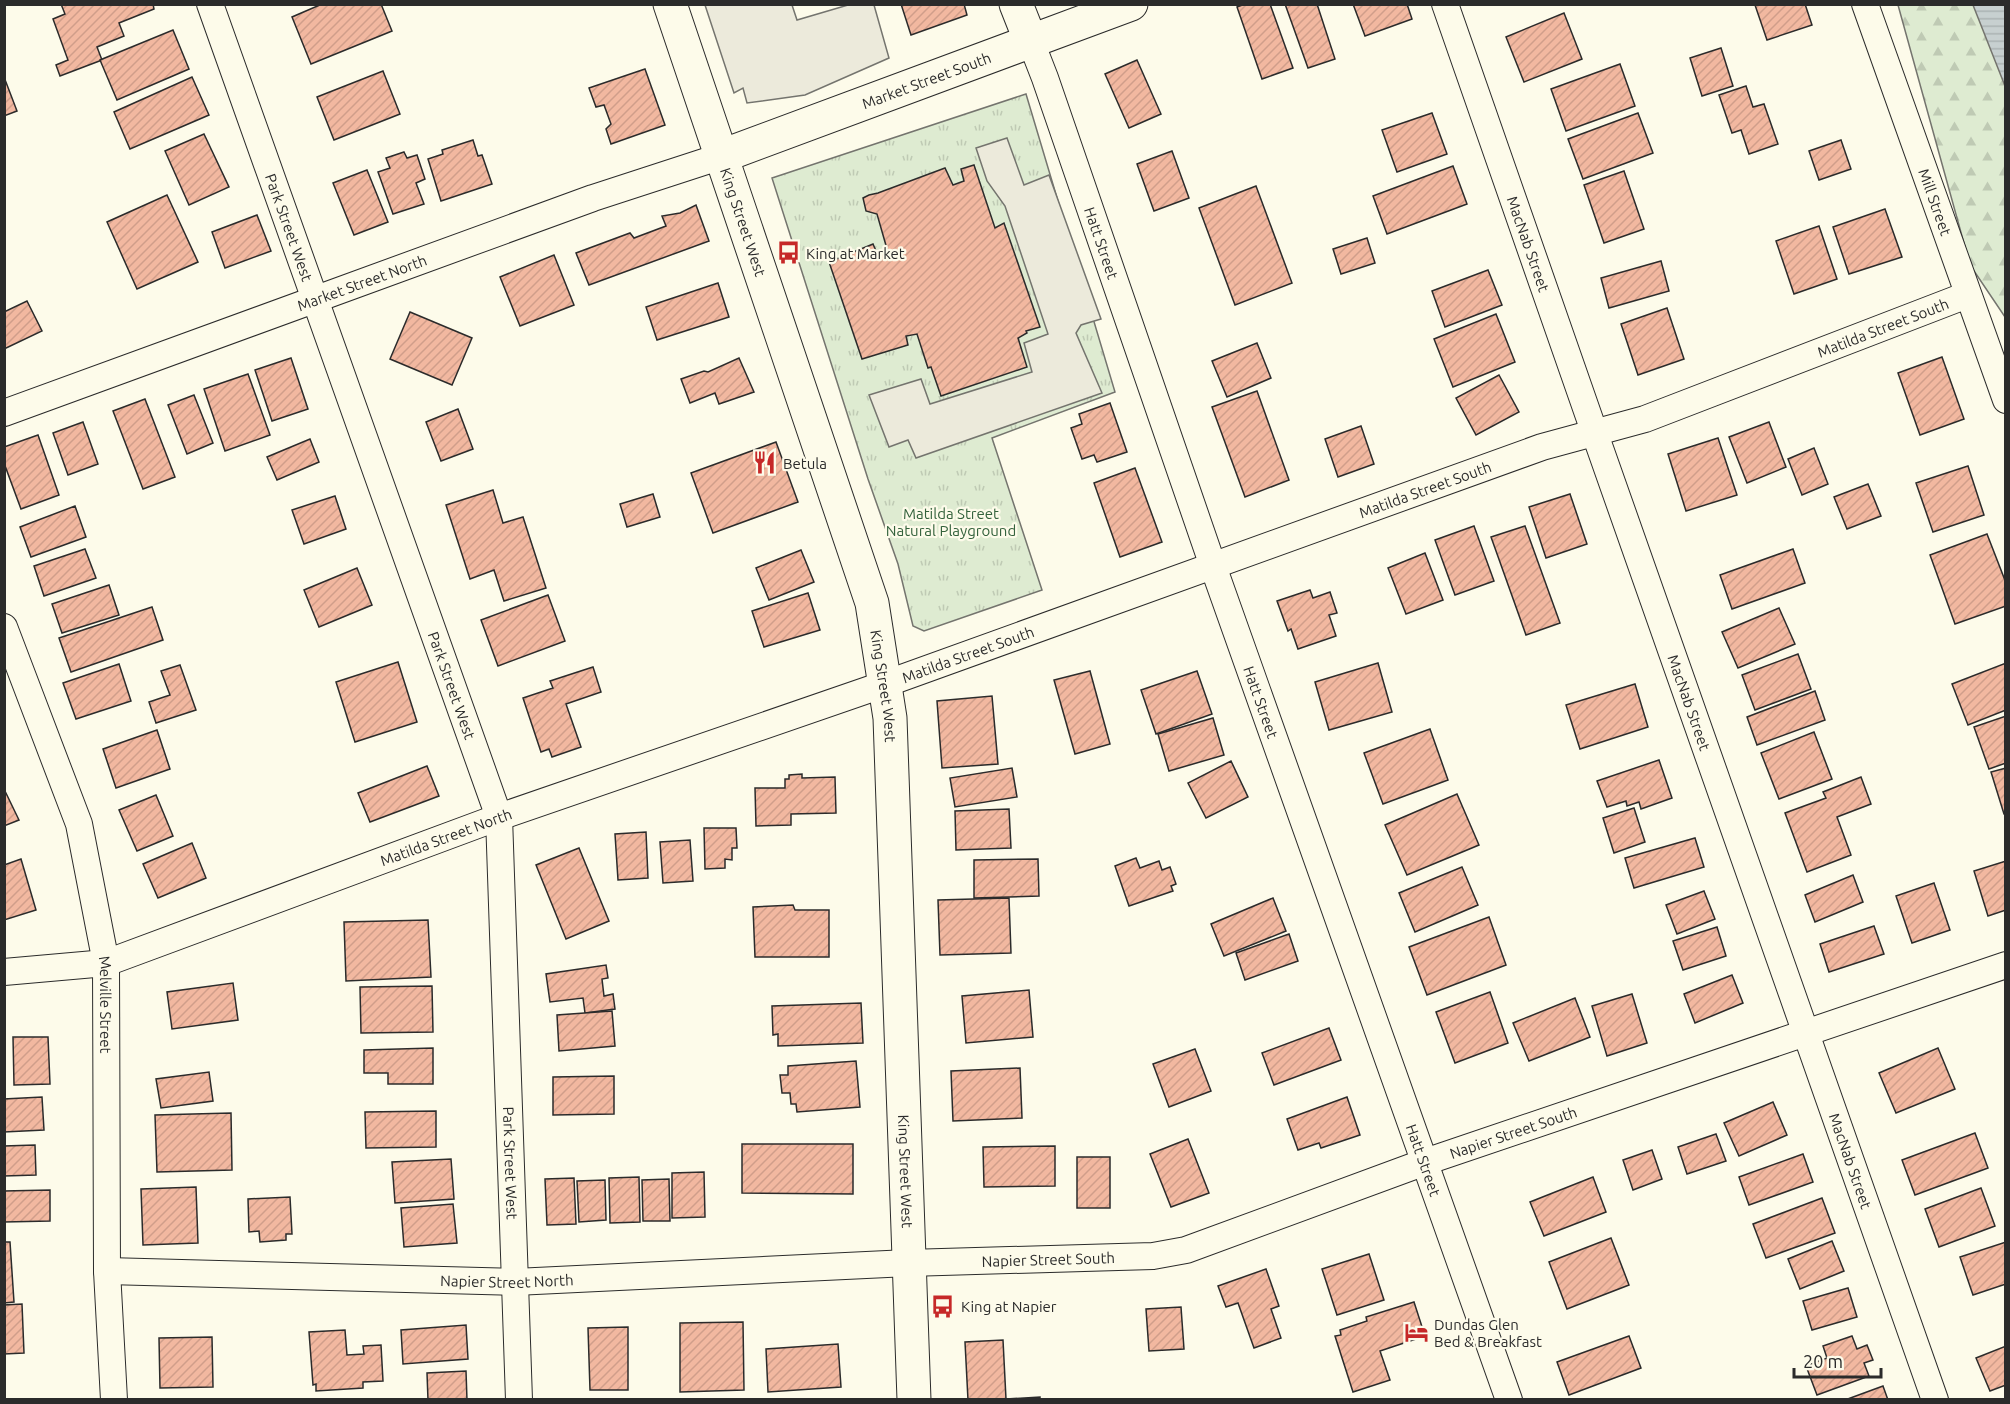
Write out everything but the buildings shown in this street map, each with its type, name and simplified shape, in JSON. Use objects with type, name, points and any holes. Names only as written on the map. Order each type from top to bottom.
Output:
[{"type":"main road","name":"King Street West","points":[[670,4],[872,603],[890,718],[914,1400]]},
{"type":"main road","name":"Hatt Street","points":[[1016,4],[1030,42]]},
{"type":"main road","name":"Market Street South","points":[[722,156],[1131,4]]},
{"type":"street","name":"Park Street West","points":[[210,4],[499,817],[519,1400]]},
{"type":"street","name":"MacNab Street","points":[[1445,4],[1594,434],[1935,1400]]},
{"type":"street","name":"Mill Street","points":[[1864,4],[2006,400]]},
{"type":"street","name":"Hatt Street","points":[[1030,42],[1045,78],[1213,566],[1509,1400]]},
{"type":"street","name":"Market Street North","points":[[4,413],[593,198],[722,156]]},
{"type":"street","name":"Matilda Street South","points":[[885,684],[1542,447],[1645,419],[1967,295]]},
{"type":"street","name":"Melville Street","points":[[4,627],[80,824],[106,963],[107,1271],[114,1400]]},
{"type":"street","name":"Matilda Street North","points":[[4,972],[106,963],[499,817],[885,684]]},
{"type":"street","name":"Napier Street South","points":[[908,1263],[1153,1256],[1186,1250],[1425,1162],[2006,965]]},
{"type":"street","name":"Napier Street North","points":[[107,1271],[515,1282],[908,1263]]},
{"type":"green space","points":[[1898,5],[2005,5],[2005,317],[1970,265]]},
{"type":"green space","name":"Matilda Street Natural Playground","points":[[1026,94],[1115,392],[992,438],[1042,590],[924,631],[913,626],[898,564],[868,479],[772,178]]},
{"type":"shaded area","points":[[705,5],[792,5],[797,20],[848,5],[874,5],[889,58],[805,95],[747,103],[743,88],[734,93]]},
{"type":"shaded area","points":[[1973,5],[2005,5],[2005,86]]},
{"type":"shaded area","points":[[1007,138],[1024,185],[1049,175],[1101,319],[1081,325],[1076,333],[1102,393],[916,458],[908,440],[889,447],[869,395],[921,379],[930,404],[1032,372],[1024,343],[1048,334],[1005,206],[987,181],[976,148]]},
{"type":"place","name":"King at Market","points":[[788,253]]},
{"type":"place","name":"Betula","points":[[765,463]]},
{"type":"place","name":"King at Napier","points":[[943,1306]]},
{"type":"place","name":"Dundas Glen Bed & Breakfast","points":[[1416,1333]]}]
